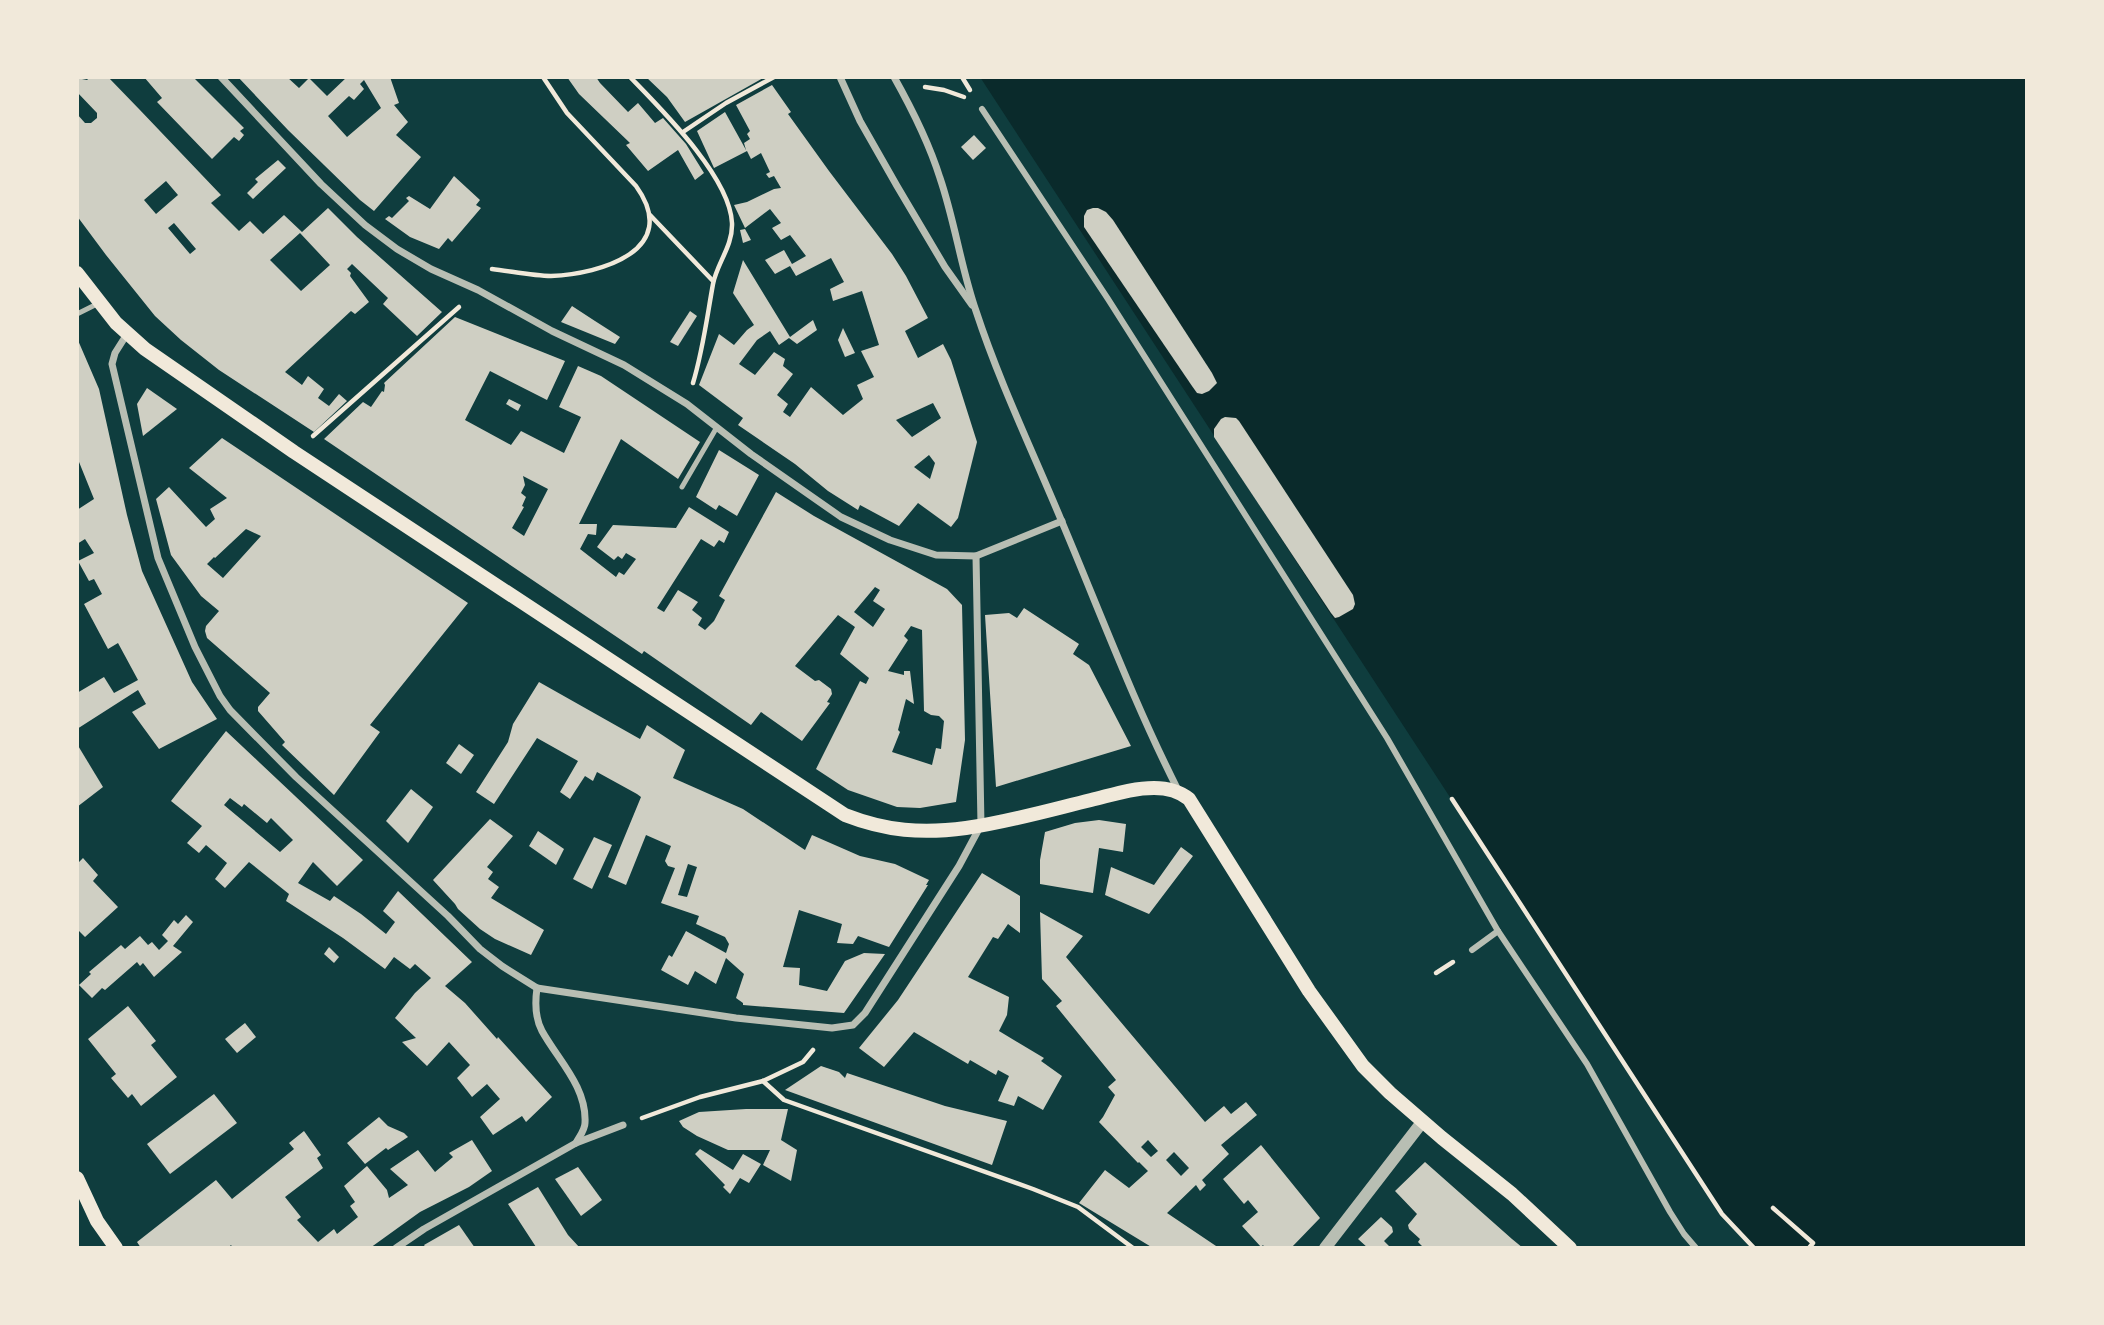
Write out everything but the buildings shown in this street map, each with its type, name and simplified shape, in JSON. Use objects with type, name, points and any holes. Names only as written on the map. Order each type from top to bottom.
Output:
[{"type":"main road","points":[[77,273],[116,323],[145,349],[294,452],[845,815],[872,825],[919,832],[981,825],[1131,790],[1157,788],[1179,792],[1188,799],[1309,991],[1363,1066],[1390,1093],[1512,1194],[1570,1248]]},
{"type":"main road","points":[[77,1178],[97,1222],[116,1248]]},
{"type":"street","points":[[221,77],[321,184],[365,225],[397,248],[430,270],[478,290],[552,331],[624,365],[687,404],[841,517],[890,540],[936,555],[976,556],[1062,521]]},
{"type":"street","points":[[840,77],[860,121],[897,186],[945,267],[975,309]]},
{"type":"street","points":[[894,77],[911,107],[940,176],[975,309],[1008,397],[1111,643],[1179,792]]},
{"type":"street","points":[[982,109],[1108,299],[1380,727],[1498,931],[1587,1064],[1670,1212],[1696,1248]]},
{"type":"street","points":[[127,333],[112,364],[158,558],[195,647],[220,696],[230,710],[296,777],[481,949],[537,988],[736,1017],[832,1028],[853,1026],[865,1013],[959,866],[981,825],[976,556]]},
{"type":"street","points":[[1472,950],[1498,931]]},
{"type":"street","points":[[537,988],[535,1004],[541,1029],[580,1094],[585,1126],[576,1143]]},
{"type":"street","points":[[1325,1248],[1423,1121]]},
{"type":"street","points":[[396,1248],[424,1229],[576,1143],[623,1125]]},
{"type":"lane","points":[[77,314],[99,303]]},
{"type":"lane","points":[[682,487],[717,427]]},
{"type":"path","points":[[486,268],[547,276],[588,271],[622,261],[646,240],[650,228],[650,215],[645,198],[567,113],[542,77]]},
{"type":"path","points":[[630,77],[682,132],[724,192],[732,223],[729,247],[713,281],[700,359],[687,404]]},
{"type":"path","points":[[682,132],[726,103],[774,77]]},
{"type":"path","points":[[650,215],[713,281]]},
{"type":"path","points":[[294,452],[478,290]]},
{"type":"path","points":[[1436,973],[1454,961]]},
{"type":"path","points":[[623,1125],[700,1097],[763,1081],[803,1062],[832,1028]]},
{"type":"path","points":[[763,1081],[784,1100],[1033,1189],[1078,1208],[1133,1248]]},
{"type":"path","points":[[1773,1208],[1813,1243],[1809,1248]]},
{"type":"path","points":[[1722,1214],[1754,1248]]},
{"type":"water","points":[[980,77],[2027,77],[2027,1248],[1755,1248],[1722,1214]]}]
